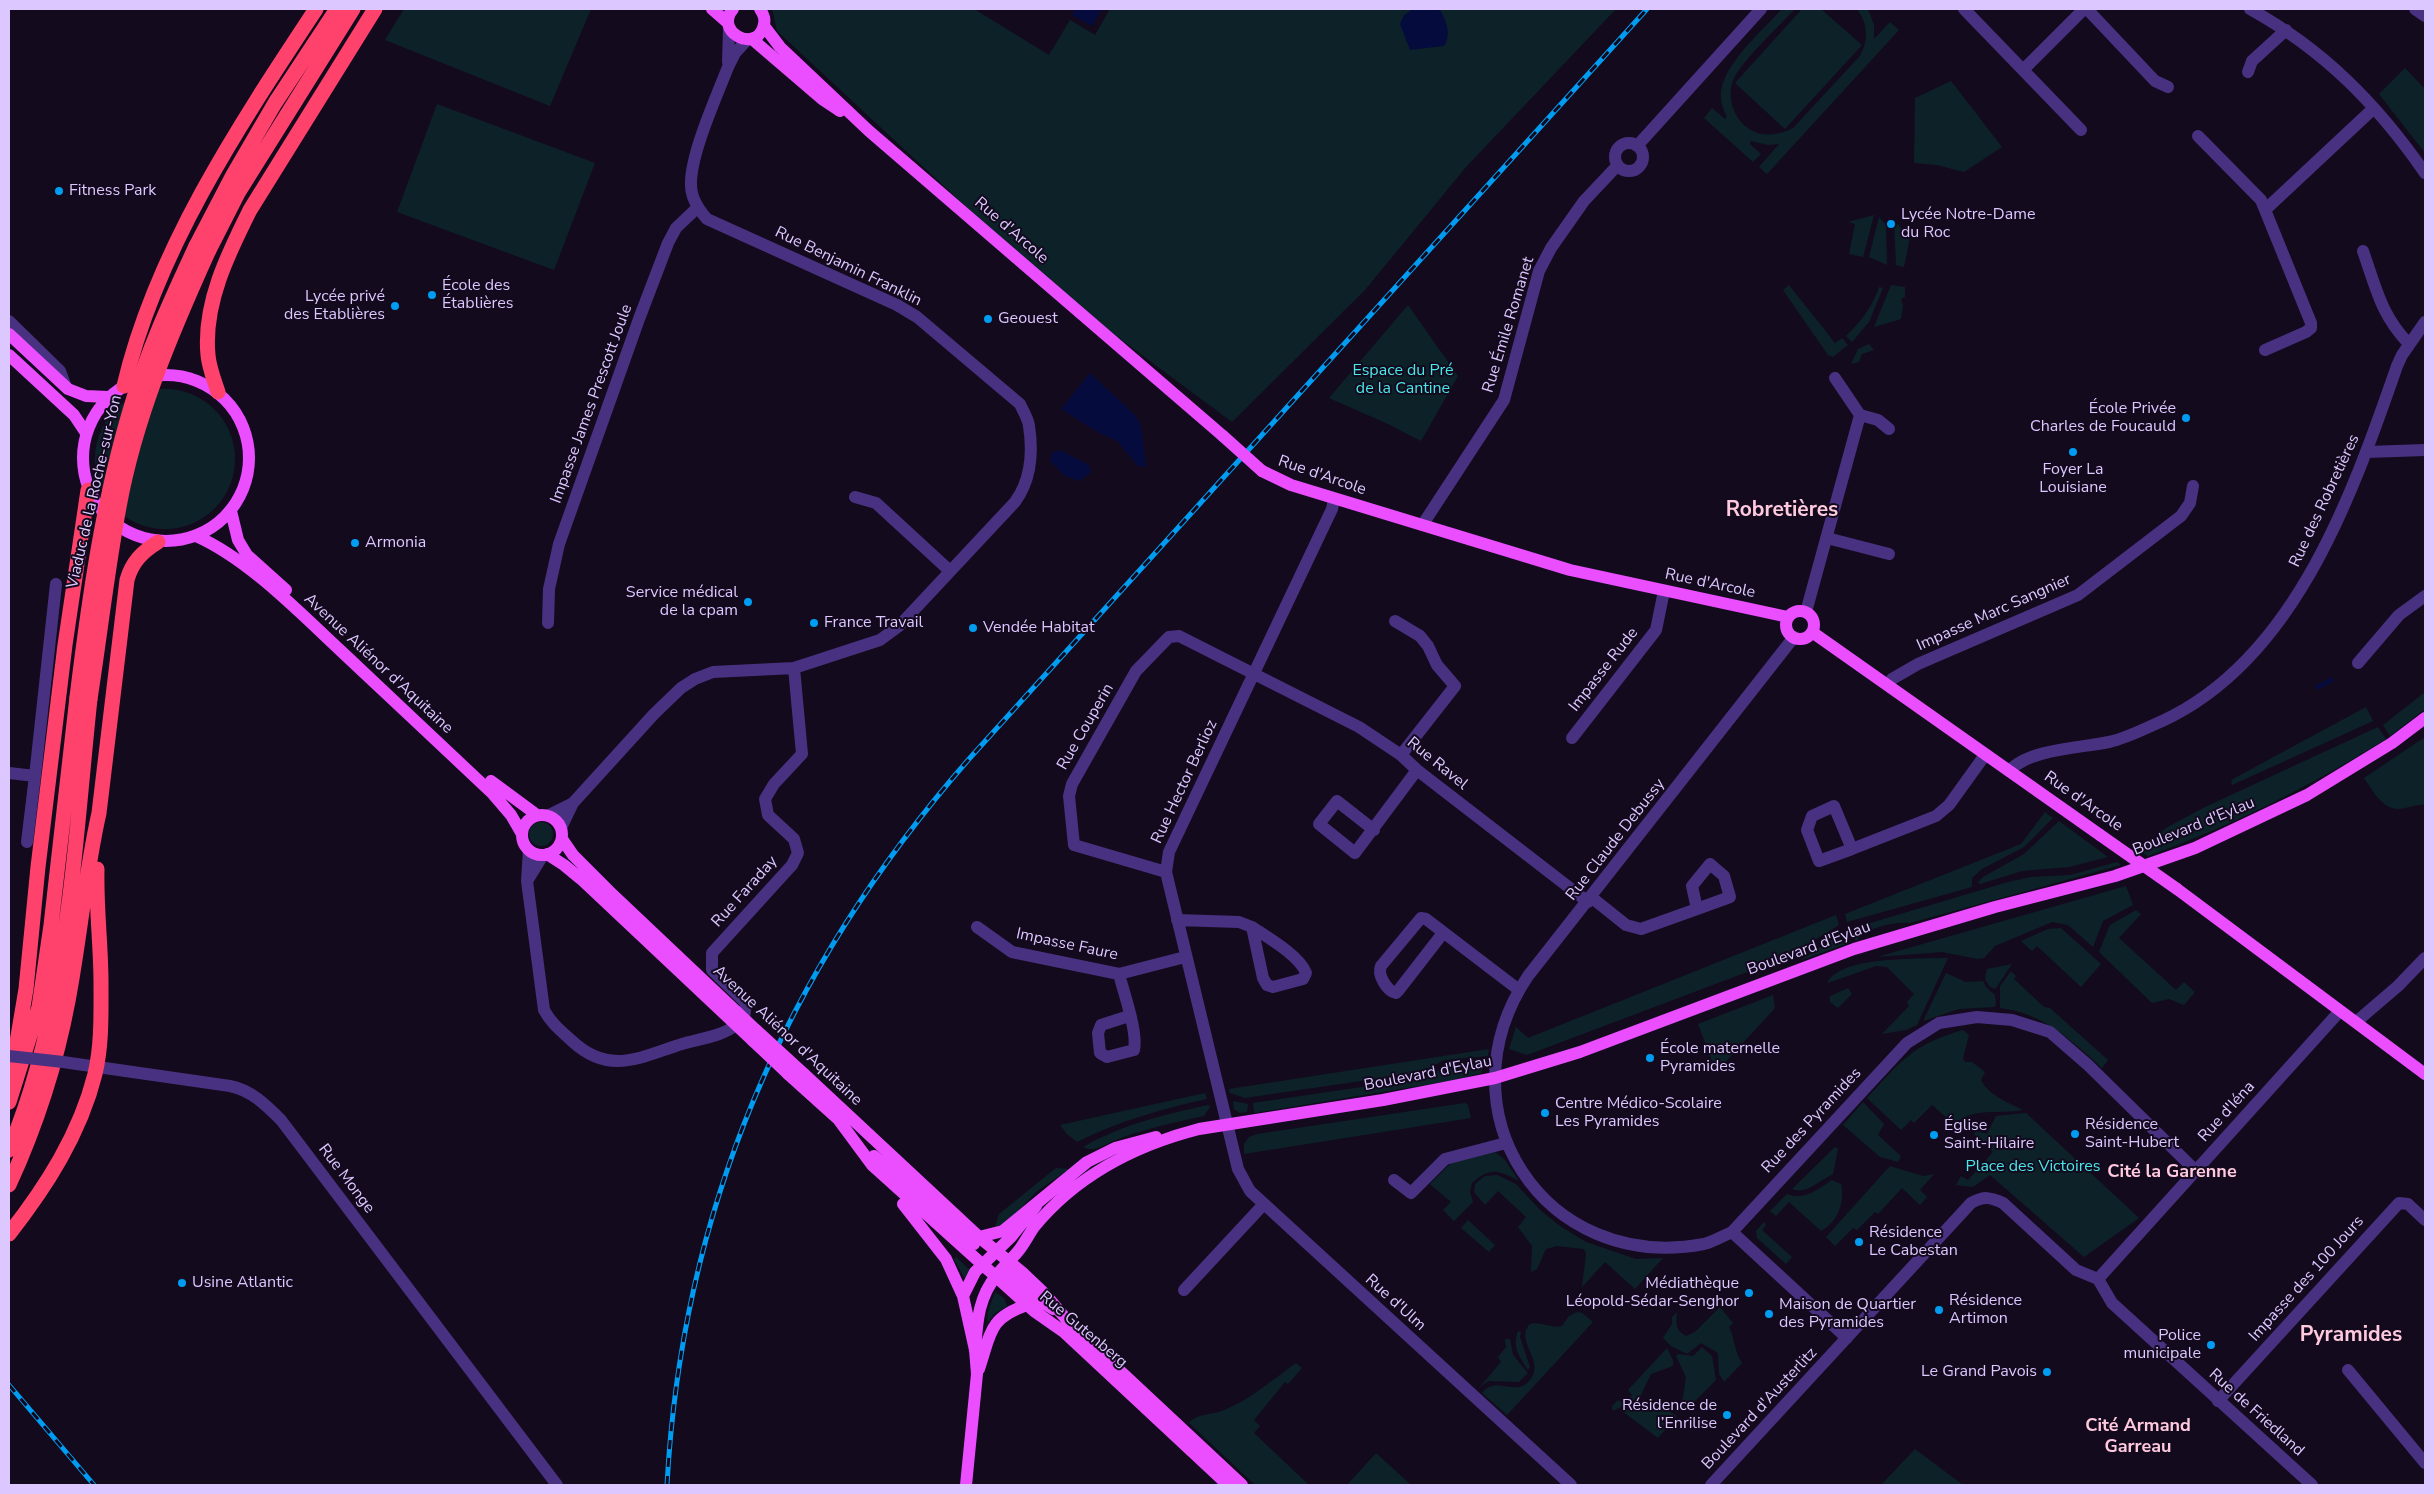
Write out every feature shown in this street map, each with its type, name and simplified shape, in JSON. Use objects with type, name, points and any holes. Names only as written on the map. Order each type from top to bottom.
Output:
[{"type":"highway","points":[[124,386],[131,352],[143,320],[186,226],[216,168],[249,112],[316,9]]},
{"type":"highway","points":[[203,248],[233,175],[275,103],[337,9]]},
{"type":"highway","points":[[203,248],[354,9]]},
{"type":"highway","points":[[218,392],[208,354],[210,313],[220,279],[234,243],[250,210],[375,9]]},
{"type":"highway","name":"Viaduc de la Roche-sur-Yon","points":[[83,698],[119,506],[134,449],[155,381],[203,248]]},
{"type":"highway","points":[[15,1083],[17,1042],[26,989],[38,867],[65,645],[88,490]]},
{"type":"highway","points":[[9,1234],[47,1183],[62,1155],[89,1095],[96,1066],[100,1033],[101,981],[96,896],[99,813],[127,580],[130,568],[140,555],[158,542]]},
{"type":"highway","points":[[9,1102],[39,1007],[83,698]]},
{"type":"highway","points":[[9,1150],[31,1088],[52,1010],[58,974],[83,698]]},
{"type":"highway","points":[[9,1185],[40,1109],[61,1033],[91,846],[99,813]]},
{"type":"main road","points":[[712,9],[729,26]]},
{"type":"main road","points":[[729,26],[728,17],[733,9]]},
{"type":"main road","points":[[750,39],[757,36],[762,14]]},
{"type":"main road","name":"Rue d'Arcole","points":[[762,14],[780,47],[869,131],[1262,471],[1276,480],[1570,570],[1788,617]]},
{"type":"main road","name":"Rue d'Arcole","points":[[729,26],[737,37],[750,39],[822,99],[869,131]]},
{"type":"main road","points":[[9,334],[66,387],[86,396],[108,397]]},
{"type":"main road","points":[[9,355],[74,415],[86,433]]},
{"type":"main road","points":[[172,375],[200,382],[218,392],[239,418],[249,449],[246,482],[230,511],[220,521],[196,536],[177,541],[158,542],[140,538],[123,531],[109,520],[97,506],[88,490],[82,464],[86,433],[99,408],[108,397],[124,386],[142,378],[172,375]]},
{"type":"main road","name":"Avenue Aliénor d'Aquitaine","points":[[230,511],[238,540],[247,555],[498,788],[543,815]]},
{"type":"main road","name":"Avenue Aliénor d'Aquitaine","points":[[196,536],[211,543],[242,564],[320,632],[493,794],[511,815],[522,834]]},
{"type":"main road","points":[[1794,612],[1806,612],[1814,623],[1812,632],[1806,637],[1794,638],[1786,629],[1788,617],[1794,612]]},
{"type":"main road","name":"Rue d'Arcole","points":[[1812,632],[2177,889],[2425,1074]]},
{"type":"main road","name":"Boulevard d'Eylau","points":[[979,1237],[1002,1232],[1036,1206],[1087,1162],[1149,1137],[1459,1087],[1495,1078],[1580,1052],[1854,949],[1995,907],[2115,876],[2195,848],[2306,795],[2392,743],[2425,718]]},
{"type":"main road","points":[[543,815],[554,818],[562,833],[556,849],[545,854],[529,850],[525,846],[522,834],[526,822],[543,815]]},
{"type":"main road","name":"Avenue Aliénor d'Aquitaine","points":[[562,833],[573,855],[740,1021]]},
{"type":"main road","name":"Avenue Aliénor d'Aquitaine","points":[[545,854],[564,865],[755,1035],[804,1074],[979,1237],[989,1259]]},
{"type":"main road","name":"Avenue Aliénor d'Aquitaine","points":[[755,1035],[788,1074],[838,1119],[872,1166],[876,1177],[912,1212],[938,1247],[962,1296],[975,1350]]},
{"type":"main road","name":"Boulevard d'Eylau","points":[[975,1350],[978,1312],[986,1291],[1021,1248],[1034,1228],[1072,1189],[1093,1173],[1124,1156],[1176,1134]]},
{"type":"main road","name":"Avenue Aliénor d'Aquitaine","points":[[853,1139],[918,1192],[989,1259]]},
{"type":"main road","name":"Avenue Aliénor d'Aquitaine","points":[[872,1166],[989,1259]]},
{"type":"main road","name":"Boulevard d'Eylau","points":[[962,1296],[968,1282],[1011,1237],[1036,1206]]},
{"type":"main road","name":"Rue Gutenberg","points":[[989,1259],[1035,1298],[1060,1312],[1242,1485]]},
{"type":"main road","name":"Rue Gutenberg","points":[[989,1259],[1002,1269],[1027,1305],[1064,1332],[1228,1485]]},
{"type":"main road","points":[[977,1374],[995,1322],[1006,1313],[1027,1305]]},
{"type":"main road","points":[[966,1485],[977,1374],[975,1350]]},
{"type":"street","points":[[1637,146],[1761,9]]},
{"type":"street","points":[[1964,9],[2081,130]]},
{"type":"street","points":[[2022,70],[2085,9],[2155,81],[2168,87]]},
{"type":"street","points":[[2250,9],[2286,30],[2330,62],[2401,139],[2425,173]]},
{"type":"street","points":[[2415,9],[2425,16]]},
{"type":"street","points":[[728,67],[729,26]]},
{"type":"street","points":[[2248,72],[2252,61],[2286,30]]},
{"type":"street","points":[[697,208],[691,187],[692,166],[728,67],[735,53],[750,39]]},
{"type":"street","points":[[2266,209],[2374,108]]},
{"type":"street","points":[[2198,136],[2260,200],[2266,209],[2311,323],[2311,328],[2306,332],[2265,350]]},
{"type":"street","points":[[1630,143],[1637,146],[1643,157],[1638,168],[1629,172],[1617,166],[1614,155],[1618,148],[1630,143]]},
{"type":"street","name":"Rue Émile Romanet","points":[[1423,524],[1504,400],[1539,271],[1551,248],[1584,201],[1617,166]]},
{"type":"street","name":"Rue Benjamin Franklin","points":[[562,833],[573,803],[654,714],[681,688],[713,672],[794,668],[880,640],[899,626],[1016,502],[1025,488],[1029,473],[1029,424],[1020,404],[911,313],[707,220],[697,208]]},
{"type":"street","name":"Impasse James Prescott Joule","points":[[548,623],[549,590],[557,551],[636,328],[668,243],[676,228],[697,208]]},
{"type":"street","points":[[2363,251],[2390,323],[2410,344]]},
{"type":"street","points":[[9,320],[60,372],[66,387]]},
{"type":"street","name":"Rue des Robretières","points":[[2008,770],[2014,765],[2037,756],[2111,741],[2153,725],[2187,709],[2215,688],[2244,662],[2285,614],[2317,564],[2367,452],[2397,366],[2425,322]]},
{"type":"street","points":[[1835,378],[1860,415],[1878,420],[1889,429]]},
{"type":"street","points":[[1806,612],[1860,415]]},
{"type":"street","points":[[2367,452],[2425,450]]},
{"type":"street","name":"Impasse Marc Sangnier","points":[[1888,685],[1892,679],[1918,664],[2057,605],[2095,584],[2181,516],[2190,503],[2193,486]]},
{"type":"street","points":[[855,497],[876,502],[950,571]]},
{"type":"street","name":"Rue Hector Berlioz","points":[[1227,1125],[1166,872],[1169,852],[1332,509],[1334,499]]},
{"type":"street","points":[[1826,538],[1889,554]]},
{"type":"street","points":[[27,842],[56,584]]},
{"type":"street","name":"Impasse Rude","points":[[1572,738],[1656,630],[1664,591]]},
{"type":"street","points":[[2358,664],[2399,615],[2425,596]]},
{"type":"street","points":[[1395,620],[1420,636],[1428,646],[1436,666],[1455,686],[1401,755]]},
{"type":"street","name":"Rue Couperin","points":[[1166,872],[1074,845],[1069,796],[1072,784],[1136,671],[1170,637],[1179,636],[1252,674]]},
{"type":"street","name":"Rue Claude Debussy","points":[[1495,1078],[1498,1044],[1504,1021],[1519,990],[1794,638]]},
{"type":"street","name":"Rue Faraday","points":[[740,1021],[746,1003],[712,970],[711,958],[712,953],[792,865],[798,853],[794,839],[768,815],[765,799],[774,784],[802,754],[794,668]]},
{"type":"street","name":"Rue Ravel","points":[[1252,674],[1359,727],[1401,755],[1417,770],[1626,925],[1641,929],[1697,909]]},
{"type":"street","points":[[1852,849],[1936,816],[1949,805],[1985,754]]},
{"type":"street","points":[[1374,830],[1417,770]]},
{"type":"street","points":[[9,773],[35,776]]},
{"type":"street","name":"Rue Benjamin Franklin","points":[[543,815],[573,803]]},
{"type":"street","points":[[529,850],[527,881],[544,1010],[551,1022],[591,1056],[606,1061],[624,1062],[708,1036],[740,1021]]},
{"type":"street","points":[[527,881],[545,854]]},
{"type":"street","points":[[1443,933],[1398,991],[1396,993],[1389,990],[1379,971],[1421,918],[1426,919],[1519,990]]},
{"type":"street","points":[[1177,920],[1239,922],[1252,927],[1282,948],[1304,968],[1306,973],[1303,979],[1273,987],[1267,985],[1263,978],[1252,927]]},
{"type":"street","name":"Impasse Faure","points":[[977,927],[1012,952],[1119,974],[1185,957]]},
{"type":"street","points":[[2356,1022],[2398,986],[2425,958]]},
{"type":"street","points":[[1119,974],[1130,1016]]},
{"type":"street","name":"Rue d'Iéna","points":[[2098,1279],[2340,1011]]},
{"type":"street","name":"Rue des Pyramides","points":[[1495,1078],[1495,1099],[1506,1143],[1511,1156],[1526,1180],[1544,1199],[1582,1228],[1613,1241],[1641,1248],[1704,1244],[1732,1232],[1907,1043],[1939,1023],[1977,1017],[2012,1020],[2050,1032],[2088,1065],[2196,1171]]},
{"type":"street","name":"Rue Monge","points":[[9,1056],[96,1066],[241,1088],[264,1103],[281,1120],[557,1485]]},
{"type":"street","name":"Rue d'Ulm","points":[[1227,1125],[1238,1169],[1250,1191],[1263,1205],[1571,1485]]},
{"type":"street","points":[[1394,1180],[1410,1193],[1445,1159],[1506,1143]]},
{"type":"street","name":"Boulevard d'Austerlitz","points":[[1711,1485],[1971,1204],[1980,1198],[1990,1197],[2003,1204],[2076,1270],[2098,1279]]},
{"type":"street","name":"Impasse des 100 Jours","points":[[2218,1401],[2399,1203],[2408,1204],[2425,1220]]},
{"type":"street","points":[[1184,1290],[1263,1205]]},
{"type":"street","points":[[1732,1232],[1848,1338]]},
{"type":"street","name":"Rue de Friedland","points":[[2098,1279],[2112,1303],[2312,1485]]},
{"type":"street","points":[[2348,1370],[2425,1463]]},
{"type":"green space","points":[[404,9],[591,9],[550,106],[385,40]]},
{"type":"green space","points":[[772,9],[974,9],[1049,55],[1070,20],[1095,35],[1110,9],[1616,9],[1466,167],[1365,290],[1232,422],[1060,294],[777,31]]},
{"type":"green space","points":[[1782,9],[1795,9],[1739,70],[1732,85],[1731,99],[1735,113],[1743,124],[1760,134],[1777,134],[1793,128],[1859,57],[1866,39],[1866,33],[1861,14],[1857,9],[1868,9],[1874,25],[1874,39],[1890,22],[1899,30],[1767,174],[1759,167],[1779,144],[1768,145],[1751,141],[1750,144],[1761,154],[1753,162],[1704,118],[1712,108],[1725,119],[1727,117],[1722,104],[1721,91],[1730,68],[1737,57]]},
{"type":"green space","points":[[1802,9],[1821,9],[1862,45],[1785,129],[1735,83]]},
{"type":"green space","points":[[2405,68],[2425,89],[2425,153],[2379,94]]},
{"type":"green space","points":[[1951,81],[2002,147],[1964,172],[1937,165],[1914,163],[1915,98]]},
{"type":"green space","points":[[437,104],[595,163],[554,270],[397,212]]},
{"type":"green space","points":[[1874,215],[1863,257],[1849,254],[1855,224],[1848,222]]},
{"type":"green space","points":[[1879,217],[1886,225],[1887,265],[1869,257]]},
{"type":"green space","points":[[1894,223],[1898,224],[1906,236],[1910,237],[1904,267],[1896,265]]},
{"type":"green space","points":[[1789,285],[1835,343],[1842,338],[1848,345],[1833,357],[1828,355],[1783,290]]},
{"type":"green space","points":[[1891,285],[1905,287],[1905,297],[1901,299],[1903,306],[1901,319],[1874,327]]},
{"type":"green space","points":[[1879,287],[1883,288],[1869,322],[1852,342],[1846,336],[1866,314]]},
{"type":"green space","name":"Espace du Pré de la Cantine","points":[[1408,305],[1458,376],[1421,441],[1329,398]]},
{"type":"green space","points":[[1869,344],[1874,350],[1862,354],[1859,362],[1851,364],[1858,349]]},
{"type":"green space","points":[[165,389],[179,390],[192,394],[214,410],[230,432],[234,445],[234,473],[230,486],[214,508],[192,524],[179,528],[165,529],[151,528],[138,524],[116,508],[100,486],[96,473],[95,459],[96,445],[100,432],[116,410],[138,394],[151,390]]},
{"type":"green space","points":[[2425,692],[2425,709],[2390,736],[2383,725]]},
{"type":"green space","points":[[2366,707],[2373,721],[2232,785],[2231,780]]},
{"type":"green space","points":[[2378,727],[2386,739],[2299,789],[2210,832],[2148,856],[2140,851],[2166,828],[2205,807]]},
{"type":"green space","points":[[2425,737],[2425,805],[2398,809],[2387,806],[2378,798],[2364,778]]},
{"type":"green space","points":[[2045,812],[2053,818],[2024,847],[1982,869],[1972,878],[1972,887],[1847,922],[1845,914],[2021,844]]},
{"type":"green space","points":[[2059,821],[2108,857],[2069,867],[2022,871],[1980,884],[1978,882],[1983,877],[2024,854]]},
{"type":"green space","points":[[541,822],[546,823],[552,829],[552,839],[546,845],[541,846],[536,845],[530,839],[529,834],[530,829],[536,823]]},
{"type":"green space","points":[[2117,862],[2121,865],[1910,923],[1881,926],[1866,932],[1856,941],[1850,929],[2008,882],[2031,877],[2070,875]]},
{"type":"green space","points":[[2126,886],[2133,905],[2103,921],[2093,947],[2068,925],[2052,922],[1995,946],[1984,958],[1978,959],[1942,952],[1877,957]]},
{"type":"green space","points":[[2136,910],[2141,914],[2119,938],[2176,990],[2184,982],[2195,992],[2184,1005],[2169,999],[2152,1003],[2099,952],[2110,925]]},
{"type":"green space","points":[[1836,915],[1839,925],[1787,957],[1527,1055],[1509,1049],[1516,1027],[1528,1038]]},
{"type":"green space","points":[[2061,928],[2101,964],[2081,987],[2037,946],[2032,951],[2021,941],[2048,929]]},
{"type":"green space","points":[[1845,932],[1849,943],[1799,961]]},
{"type":"green space","points":[[1948,958],[1917,1025],[1906,1030],[1882,1034],[1909,1006],[1907,1002],[1914,994],[1887,967],[1876,966],[1828,983],[1837,973],[1849,967],[1865,963],[1883,960]]},
{"type":"green space","points":[[2012,964],[1996,988],[1994,989],[1989,986],[1985,979],[1987,969]]},
{"type":"green space","points":[[2011,971],[2016,976],[2014,979],[2044,1007],[2050,1008],[2108,1060],[2102,1068],[2056,1029],[2030,1016],[2000,1008],[2000,986]]},
{"type":"green space","points":[[1946,973],[1966,982],[1983,981],[1986,987],[1995,995],[1996,1005],[1994,1007],[1959,1009],[1923,1021]]},
{"type":"green space","points":[[1848,988],[1852,994],[1838,1008],[1830,1002],[1830,996]]},
{"type":"green space","points":[[1773,995],[1775,1008],[1719,1069],[1715,1069],[1698,1024]]},
{"type":"green space","points":[[1963,1030],[1969,1035],[1963,1058],[1965,1062],[1972,1062],[1985,1072],[1981,1080],[1989,1090],[1999,1098],[2023,1110],[1979,1113],[1962,1118],[1954,1124],[1932,1105],[1914,1123],[1911,1120],[1901,1130],[1867,1098],[1909,1055],[1931,1042]]},
{"type":"green space","points":[[1489,1049],[1488,1056],[1444,1060],[1422,1072],[1245,1098],[1230,1093],[1229,1089]]},
{"type":"green space","points":[[1482,1061],[1484,1064],[1481,1073],[1455,1080],[1254,1113],[1253,1103],[1423,1078],[1450,1065]]},
{"type":"green space","points":[[1205,1093],[1207,1099],[1140,1116],[1077,1142],[1060,1125]]},
{"type":"green space","points":[[1233,1101],[1248,1104],[1247,1112],[1240,1113],[1234,1109]]},
{"type":"green space","points":[[1863,1102],[1884,1124],[1878,1135],[1901,1156],[1898,1162],[1880,1157],[1843,1125]]},
{"type":"green space","points":[[1465,1103],[1468,1105],[1471,1118],[1244,1154],[1244,1144],[1249,1137],[1257,1134]]},
{"type":"green space","points":[[1208,1105],[1210,1107],[1204,1116],[1135,1133],[1098,1148],[1083,1147],[1129,1126]]},
{"type":"green space","name":"Place des Victoires","points":[[2026,1113],[2139,1218],[2084,1257],[1990,1175],[1973,1187],[1956,1185],[1961,1176],[1968,1180],[1993,1152],[1974,1134],[1976,1131],[1987,1134],[1996,1116]]},
{"type":"green space","points":[[1835,1147],[1838,1149],[1833,1174],[1808,1188],[1802,1190],[1792,1189]]},
{"type":"green space","points":[[1495,1152],[1505,1160],[1519,1181],[1500,1173],[1489,1172],[1484,1174],[1472,1183],[1470,1192],[1473,1202],[1454,1221],[1443,1210],[1451,1202],[1430,1184],[1452,1162]]},
{"type":"green space","points":[[1890,1166],[1923,1176],[1934,1174],[1920,1190],[1927,1197],[1920,1205],[1902,1188],[1878,1214],[1875,1212],[1857,1230],[1853,1228],[1835,1246],[1826,1237]]},
{"type":"green space","points":[[1056,1168],[1069,1169],[1036,1192],[1007,1223],[995,1227],[999,1214]]},
{"type":"green space","points":[[1497,1175],[1516,1184],[1540,1210],[1560,1226],[1586,1242],[1636,1259],[1663,1258],[1635,1289],[1605,1262],[1582,1287],[1586,1254],[1584,1249],[1557,1246],[1546,1249],[1537,1269],[1531,1272],[1532,1246],[1518,1227],[1526,1217],[1498,1191],[1485,1205],[1474,1192],[1475,1184],[1485,1176]]},
{"type":"green space","points":[[1832,1180],[1841,1184],[1841,1204],[1836,1217],[1821,1231],[1789,1202],[1776,1216],[1770,1211],[1787,1194],[1794,1196],[1805,1195]]},
{"type":"green space","points":[[1468,1220],[1495,1245],[1489,1252],[1461,1228]]},
{"type":"green space","points":[[1764,1222],[1766,1225],[1762,1230],[1792,1257],[1786,1264],[1757,1238],[1756,1231]]},
{"type":"green space","points":[[956,1257],[971,1271],[965,1279],[954,1259]]},
{"type":"green space","points":[[995,1292],[1004,1298],[1007,1306],[987,1321],[988,1311]]},
{"type":"green space","points":[[1720,1307],[1733,1323],[1729,1327],[1737,1354],[1742,1363],[1724,1382],[1719,1374],[1718,1353],[1701,1343],[1687,1354],[1671,1346],[1663,1338],[1672,1324],[1672,1317],[1677,1312],[1677,1326],[1686,1336],[1695,1332]]},
{"type":"green space","points":[[1577,1312],[1582,1313],[1593,1322],[1507,1415],[1482,1393],[1494,1386],[1515,1387],[1527,1383],[1535,1369],[1525,1336],[1530,1324],[1562,1326],[1569,1316]]},
{"type":"green space","points":[[1518,1331],[1521,1332],[1520,1337],[1530,1367],[1528,1370],[1519,1356],[1516,1347]]},
{"type":"green space","points":[[1505,1339],[1510,1339],[1513,1355],[1528,1373],[1519,1382],[1488,1381],[1479,1388],[1501,1362],[1498,1357],[1506,1347]]},
{"type":"green space","points":[[1702,1347],[1712,1356],[1716,1380],[1684,1412],[1682,1403],[1686,1377],[1676,1356],[1678,1354],[1693,1356]]},
{"type":"green space","points":[[1667,1348],[1673,1360],[1673,1366],[1651,1374],[1640,1397],[1613,1411],[1612,1406],[1618,1400],[1624,1404],[1632,1395],[1628,1390]]},
{"type":"green space","points":[[1296,1363],[1302,1368],[1288,1384],[1285,1382],[1254,1420],[1260,1426],[1254,1433],[1309,1485],[1255,1485],[1189,1423],[1197,1417],[1219,1412],[1243,1401]]},
{"type":"green space","points":[[1641,1406],[1664,1408],[1677,1416],[1658,1438],[1622,1411]]},
{"type":"green space","points":[[1915,1449],[1963,1485],[1881,1485]]},
{"type":"green space","points":[[1376,1453],[1411,1485],[1347,1485]]},
{"type":"shaded area","points":[[1076,9],[1102,9],[1092,26],[1072,15]]},
{"type":"shaded area","points":[[1413,9],[1439,9],[1444,17],[1448,32],[1444,46],[1410,50],[1400,24],[1404,15]]},
{"type":"shaded area","points":[[1090,373],[1136,416],[1141,426],[1146,467],[1138,466],[1117,441],[1099,433],[1061,409]]},
{"type":"shaded area","points":[[1060,450],[1089,465],[1091,472],[1079,481],[1065,476],[1050,461],[1052,453]]},
{"type":"shaded area","points":[[2332,677],[2334,681],[2318,690],[2315,686]]},
{"type":"railway","points":[[667,1485],[677,1383],[695,1284],[721,1188],[755,1096],[797,1007],[847,921],[904,839],[969,759],[1647,9]]},
{"type":"railway","points":[[9,1385],[94,1485]]},
{"type":"place","name":"Fitness Park","points":[[59,191]]},
{"type":"place","name":"Lycée Notre-Dame du Roc","points":[[1891,224]]},
{"type":"place","name":"École des Établières","points":[[432,295]]},
{"type":"place","name":"Lycée privé des Etablières","points":[[395,306]]},
{"type":"place","name":"Geouest","points":[[988,319]]},
{"type":"place","name":"École Privée Charles de Foucauld","points":[[2186,418]]},
{"type":"place","name":"Foyer La Louisiane","points":[[2073,452]]},
{"type":"place","name":"Armonia","points":[[355,543]]},
{"type":"place","name":"Service médical de la cpam","points":[[748,602]]},
{"type":"place","name":"France Travail","points":[[814,623]]},
{"type":"place","name":"Vendée Habitat","points":[[973,628]]},
{"type":"place","name":"École maternelle Pyramides","points":[[1650,1058]]},
{"type":"place","name":"Centre Médico-Scolaire Les Pyramides","points":[[1545,1113]]},
{"type":"place","name":"Résidence Saint-Hubert","points":[[2075,1134]]},
{"type":"place","name":"Église Saint-Hilaire","points":[[1934,1135]]},
{"type":"place","name":"Résidence Le Cabestan","points":[[1859,1242]]},
{"type":"place","name":"Usine Atlantic","points":[[182,1283]]},
{"type":"place","name":"Médiathèque Léopold-Sédar-Senghor","points":[[1749,1293]]},
{"type":"place","name":"Résidence Artimon","points":[[1939,1310]]},
{"type":"place","name":"Maison de Quartier des Pyramides","points":[[1769,1314]]},
{"type":"place","name":"Police municipale","points":[[2211,1345]]},
{"type":"place","name":"Le Grand Pavois","points":[[2047,1372]]},
{"type":"place","name":"Résidence de l’Enrilise","points":[[1727,1415]]},
{"type":"district","name":"Robretières","points":[[1782,511]]},
{"type":"district","name":"Cité la Garenne","points":[[2172,1173]]},
{"type":"district","name":"Pyramides","points":[[2351,1336]]},
{"type":"district","name":"Cité Armand Garreau","points":[[2138,1437]]}]
